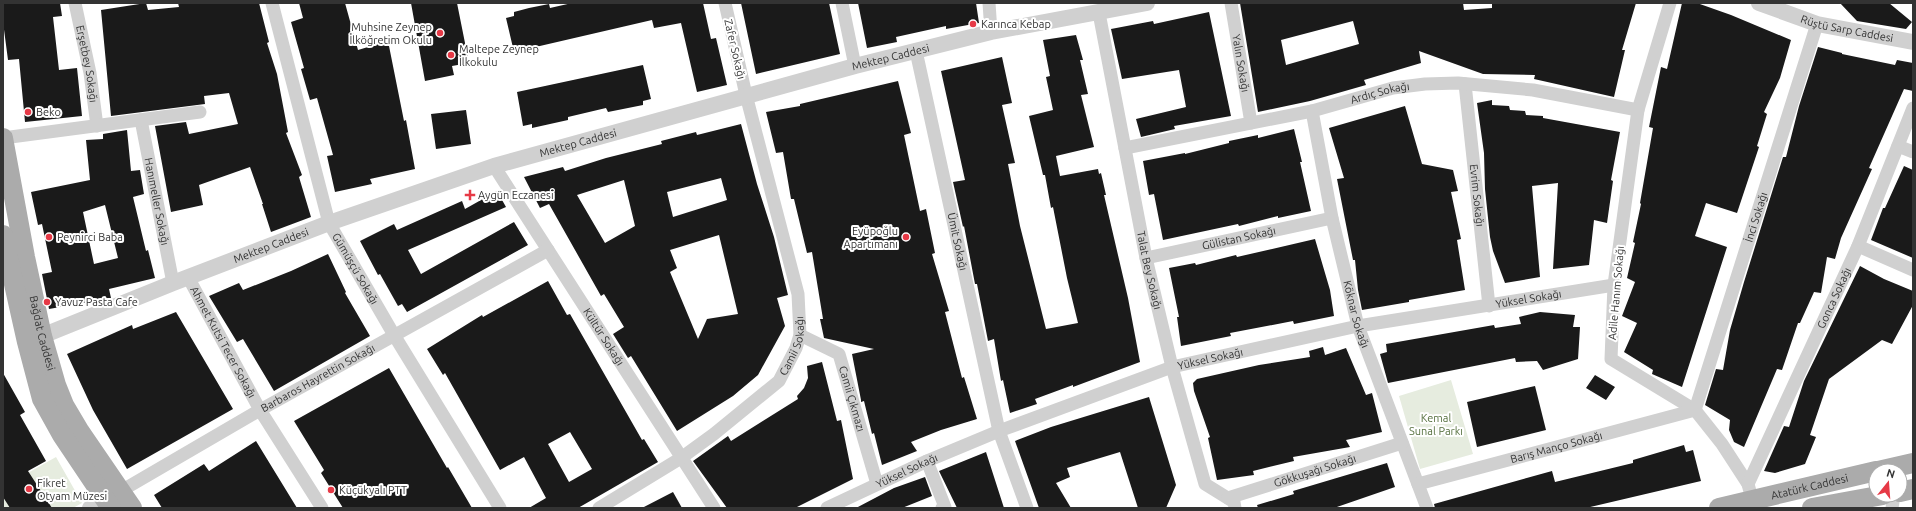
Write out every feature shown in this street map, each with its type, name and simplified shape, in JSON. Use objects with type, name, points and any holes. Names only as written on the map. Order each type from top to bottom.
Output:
[{"type":"main road","name":"Bağdat Caddesi","points":[[3,138],[25,257],[42,399],[62,435],[106,502],[132,508]]},
{"type":"main road","name":"Bağdat Caddesi","points":[[3,235],[7,273],[34,339]]},
{"type":"main road","name":"Atatürk Caddesi","points":[[1719,508],[1750,492],[1868,472]]},
{"type":"main road","name":"Atatürk Caddesi","points":[[1812,508],[1868,498]]},
{"type":"street","name":"Erşetbey Sokağı","points":[[75,3],[90,73],[97,126]]},
{"type":"street","name":"Gümüşçü Sokağı","points":[[272,3],[329,223],[394,335],[500,508]]},
{"type":"street","name":"Zafer Sokağı","points":[[725,3],[746,95]]},
{"type":"street","points":[[842,3],[855,66]]},
{"type":"street","points":[[989,3],[991,32]]},
{"type":"street","name":"Mektep Caddesi","points":[[34,339],[188,277],[329,223],[494,166],[746,95],[991,32],[1147,3]]},
{"type":"street","name":"Yalın Sokağı","points":[[1231,3],[1252,123]]},
{"type":"street","name":"Adile Hanım Sokağı","points":[[1670,3],[1638,110],[1614,285],[1611,359],[1695,410],[1722,444],[1750,492]]},
{"type":"street","name":"Rüştü Sarp Caddesi","points":[[1759,3],[1817,24],[1913,42]]},
{"type":"street","name":"Talat Bey Sokağı","points":[[1099,13],[1146,258],[1172,367],[1205,484],[1232,503]]},
{"type":"street","name":"İnci Sokağı","points":[[1695,410],[1817,24]]},
{"type":"street","name":"Ümit Sokağı","points":[[916,51],[999,431],[1027,508]]},
{"type":"street","name":"Ardıç Sokağı","points":[[1125,148],[1312,111],[1393,88],[1425,84],[1465,84],[1534,90],[1638,110]]},
{"type":"street","name":"Evrim Sokağı","points":[[1465,84],[1489,306]]},
{"type":"street","name":"Camii Sokağı","points":[[599,508],[681,458],[714,434],[778,382],[796,348],[800,335],[798,294],[746,95]]},
{"type":"street","name":"Gonca Sokağı","points":[[1750,492],[1858,246],[1913,108]]},
{"type":"street","name":"Köknar Sokağı","points":[[1312,111],[1332,218],[1358,326],[1427,508]]},
{"type":"street","points":[[3,138],[200,112]]},
{"type":"street","name":"Hanımeller Sokağı","points":[[141,120],[173,283]]},
{"type":"street","points":[[1898,146],[1913,152]]},
{"type":"street","name":"Kültür Sokağı","points":[[494,166],[714,508]]},
{"type":"street","name":"Gülistan Sokağı","points":[[1146,258],[1332,218]]},
{"type":"street","points":[[1858,246],[1913,270]]},
{"type":"street","name":"Barbaros Hayrettin Sokağı","points":[[106,502],[260,410],[548,250]]},
{"type":"street","name":"Ahmet Kutsi Tecer Sokağı","points":[[188,277],[260,410],[322,508]]},
{"type":"street","name":"Yüksel Sokağı","points":[[827,508],[927,461],[999,431],[1172,367],[1358,326],[1614,285]]},
{"type":"street","name":"Camii Çıkmazı","points":[[800,335],[838,354],[878,484]]},
{"type":"street","name":"Barış Manço Sokağı","points":[[1418,484],[1695,410]]},
{"type":"street","name":"Gökkuşağı Sokağı","points":[[1232,503],[1402,443]]},
{"type":"street","points":[[927,461],[945,507],[942,508]]},
{"type":"green space","name":"Kemal Sunal Parkı","points":[[1451,380],[1473,454],[1420,469],[1399,396]]},
{"type":"green space","points":[[56,457],[82,503],[73,508],[3,508],[3,487]]},
{"type":"building","points":[[3,3],[60,3],[62,16],[53,17],[59,70],[77,68],[82,116],[25,122],[19,59],[8,60],[3,22]]},
{"type":"building","points":[[146,3],[148,10],[179,7],[178,3],[259,3],[269,42],[267,43],[277,74],[288,132],[286,133],[302,175],[299,177],[311,217],[271,232],[250,167],[199,185],[203,205],[171,212],[155,126],[186,122],[189,134],[238,124],[229,93],[204,96],[205,104],[111,116],[101,10]]},
{"type":"building","points":[[299,3],[345,3],[358,50],[388,41],[404,121],[406,120],[415,169],[370,179],[372,184],[335,192],[327,156],[333,155],[317,98],[310,100],[301,69],[304,68],[291,22],[303,18]]},
{"type":"building","name":"Muhsine Zeynep İlköğretim Okulu","points":[[411,3],[457,3],[469,63],[452,66],[454,75],[425,81]]},
{"type":"building","points":[[572,3],[703,3],[711,39],[716,38],[727,85],[697,92],[681,23],[654,28],[652,20],[514,52],[506,18],[514,16],[514,12],[529,8],[549,4],[550,8]]},
{"type":"building","points":[[741,3],[829,3],[840,54],[756,74]]},
{"type":"building","points":[[858,3],[976,3],[979,23],[946,29],[946,26],[896,37],[897,42],[867,48]]},
{"type":"building","points":[[1240,3],[1463,3],[1464,10],[1492,8],[1492,3],[1636,3],[1622,50],[1625,50],[1614,97],[1534,79],[1535,75],[1483,74],[1419,51],[1421,63],[1364,80],[1366,85],[1310,101],[1258,112]],"holes":[[[1353,21],[1359,44],[1286,65],[1281,40]]]},
{"type":"building","points":[[1682,3],[1697,3],[1731,15],[1791,40],[1780,78],[1764,112],[1767,114],[1757,146],[1759,147],[1737,213],[1706,203],[1695,236],[1727,247],[1682,387],[1652,374],[1653,370],[1624,352],[1637,323],[1622,316],[1635,282],[1627,278],[1635,243],[1633,242],[1641,204],[1653,128],[1649,127],[1661,67],[1667,69]]},
{"type":"building","points":[[1840,3],[1889,3],[1912,22],[1906,29],[1857,21]]},
{"type":"building","points":[[1209,12],[1231,116],[1174,126],[1175,129],[1141,137],[1136,119],[1186,107],[1179,70],[1122,79],[1111,29],[1153,21],[1154,24]]},
{"type":"building","points":[[1076,35],[1083,60],[1080,60],[1088,94],[1081,95],[1094,147],[1056,156],[1060,176],[1098,169],[1099,174],[1101,173],[1106,195],[1104,195],[1128,298],[1140,362],[1073,387],[1073,385],[1035,399],[1037,404],[1010,413],[1003,380],[1001,381],[994,339],[988,341],[977,284],[975,284],[964,226],[963,227],[953,182],[965,180],[941,71],[1002,57],[1012,103],[1002,105],[1015,163],[1008,164],[1020,226],[1046,329],[1078,323],[1067,278],[1053,207],[1051,208],[1045,175],[1043,175],[1029,116],[1053,110],[1046,77],[1050,76],[1043,40]]},
{"type":"building","points":[[1818,47],[1842,54],[1895,65],[1897,60],[1913,63],[1913,91],[1904,89],[1869,168],[1872,169],[1841,238],[1835,259],[1827,257],[1821,293],[1814,292],[1800,323],[1798,323],[1782,370],[1777,369],[1744,447],[1734,442],[1729,430],[1730,420],[1705,405],[1716,369],[1723,370],[1730,330],[1744,282],[1783,157],[1786,157],[1799,106]]},
{"type":"building","points":[[643,65],[651,99],[643,101],[643,105],[608,112],[606,108],[568,117],[568,120],[532,128],[532,124],[523,126],[517,92]]},
{"type":"building","points":[[898,81],[911,133],[904,135],[920,211],[926,209],[935,253],[932,254],[949,311],[945,312],[962,378],[964,377],[977,419],[941,430],[911,442],[917,451],[882,465],[874,433],[872,434],[864,401],[861,402],[852,354],[874,349],[824,338],[820,319],[823,319],[812,252],[807,253],[794,199],[791,199],[783,152],[776,153],[766,112],[800,106],[800,104]]},
{"type":"building","points":[[1492,100],[1492,105],[1509,106],[1510,110],[1525,111],[1526,115],[1543,116],[1543,118],[1620,132],[1611,180],[1613,181],[1607,223],[1594,220],[1589,265],[1553,269],[1558,183],[1532,186],[1540,277],[1505,283],[1493,251],[1490,237],[1485,189],[1484,153],[1477,103]]},
{"type":"building","points":[[1405,106],[1422,164],[1453,170],[1458,191],[1451,192],[1461,239],[1457,240],[1465,290],[1362,310],[1355,260],[1353,260],[1337,179],[1344,178],[1329,128]]},
{"type":"building","points":[[466,110],[471,144],[436,149],[431,114]]},
{"type":"building","points":[[741,124],[757,184],[774,237],[788,295],[777,298],[785,326],[758,375],[733,396],[677,431],[631,356],[628,358],[613,334],[624,327],[604,294],[601,296],[549,204],[540,208],[524,177],[563,167],[565,171],[606,158],[662,144],[661,141],[696,132],[697,135]],"holes":[[[721,178],[727,200],[673,217],[667,192]],[[624,180],[635,226],[605,243],[577,195]],[[719,235],[738,314],[707,319],[698,339],[670,272],[677,268],[670,250]]]},
{"type":"building","points":[[1294,129],[1311,211],[1278,218],[1278,216],[1239,226],[1238,224],[1163,240],[1154,194],[1149,195],[1143,161],[1185,154],[1229,143],[1229,141],[1258,135],[1258,138]]},
{"type":"building","points":[[127,130],[131,171],[140,170],[144,194],[133,197],[146,251],[148,250],[155,278],[109,289],[111,298],[49,309],[42,274],[52,272],[42,224],[38,225],[31,192],[90,180],[86,140],[103,139],[103,134]],"holes":[[[105,205],[118,258],[94,264],[83,212]]]},
{"type":"building","points":[[1904,166],[1913,170],[1913,258],[1871,240],[1883,208],[1885,208]]},
{"type":"building","points":[[497,191],[506,207],[408,250],[421,274],[514,222],[528,245],[407,312],[402,304],[398,306],[380,274],[378,275],[360,241],[394,224],[397,230],[462,201],[465,209]]},
{"type":"building","points":[[1315,239],[1330,290],[1334,316],[1294,324],[1293,321],[1230,333],[1231,336],[1181,346],[1177,317],[1179,317],[1169,268],[1195,263],[1196,265],[1236,255],[1237,257]]},
{"type":"building","points":[[328,254],[346,292],[345,293],[370,336],[274,391],[243,339],[237,342],[209,296],[239,283],[243,290],[291,271]]},
{"type":"building","points":[[1860,266],[1884,279],[1913,291],[1913,305],[1892,344],[1882,340],[1829,379],[1810,435],[1816,437],[1805,464],[1775,473],[1764,471],[1784,426],[1789,427],[1804,381]]},
{"type":"building","points":[[548,281],[567,315],[570,314],[642,440],[644,439],[658,462],[578,508],[529,508],[546,498],[524,457],[500,470],[445,373],[443,375],[427,349],[482,315],[483,317]],"holes":[[[570,432],[592,469],[569,482],[548,444]]]},
{"type":"building","points":[[176,312],[233,409],[127,469],[93,410],[67,354],[132,325],[133,329]]},
{"type":"building","points":[[1540,312],[1575,315],[1573,327],[1580,327],[1578,359],[1543,370],[1537,361],[1516,362],[1515,358],[1388,383],[1380,354],[1387,352],[1386,344],[1494,325],[1495,328],[1521,324],[1519,317]]},
{"type":"building","points":[[1323,347],[1325,355],[1346,348],[1366,395],[1372,393],[1382,432],[1346,440],[1350,447],[1293,457],[1294,461],[1253,471],[1254,475],[1217,480],[1208,438],[1210,437],[1194,391],[1193,383],[1197,379],[1259,365],[1310,357],[1309,351]]},
{"type":"building","points":[[822,362],[837,421],[841,420],[853,479],[795,508],[727,508],[693,461],[728,436],[731,441],[798,399],[797,396],[804,388],[808,378],[807,366]]},
{"type":"building","points":[[389,368],[472,508],[343,508],[321,473],[324,470],[294,421]]},
{"type":"building","points":[[3,373],[25,412],[20,415],[46,461],[28,471],[52,508],[10,508],[3,497]]},
{"type":"building","points":[[1595,375],[1615,387],[1606,400],[1586,388]]},
{"type":"building","points":[[1535,386],[1546,430],[1477,447],[1467,402]]},
{"type":"building","points":[[1149,397],[1176,485],[1166,508],[1138,508],[1120,452],[1067,468],[1070,477],[1056,483],[1071,508],[1039,508],[1015,441],[1051,427]]},
{"type":"building","points":[[256,441],[297,508],[162,508],[154,495],[204,464],[209,471]]},
{"type":"building","points":[[1684,445],[1686,452],[1693,450],[1701,481],[1586,508],[1435,508],[1434,504],[1552,471],[1555,482],[1633,463],[1633,460]]},
{"type":"building","points":[[986,452],[1004,508],[957,508],[939,471]]},
{"type":"building","points":[[1387,463],[1395,487],[1334,508],[1258,508],[1257,505],[1294,494],[1293,491]]},
{"type":"building","points":[[925,477],[932,496],[902,508],[856,508],[894,488]]},
{"type":"building","points":[[673,492],[682,508],[642,508]]},
{"type":"place","name":"Karınca Kebap","points":[[973,24]]},
{"type":"place","name":"Muhsine Zeynep İlköğretim Okulu","points":[[440,33]]},
{"type":"place","name":"Maltepe Zeynep İlkokulu","points":[[451,55]]},
{"type":"place","name":"Beko","points":[[28,112]]},
{"type":"place","name":"Aygün Eczanesi","points":[[470,195]]},
{"type":"place","name":"Peynirci Baba","points":[[49,237]]},
{"type":"place","name":"Eyüpoğlu Apartımanı","points":[[906,237]]},
{"type":"place","name":"Yavuz Pasta Cafe","points":[[47,302]]},
{"type":"place","name":"Fikret Otyam Müzesi","points":[[29,489]]},
{"type":"place","name":"Küçükyalı PTT","points":[[331,490]]}]
